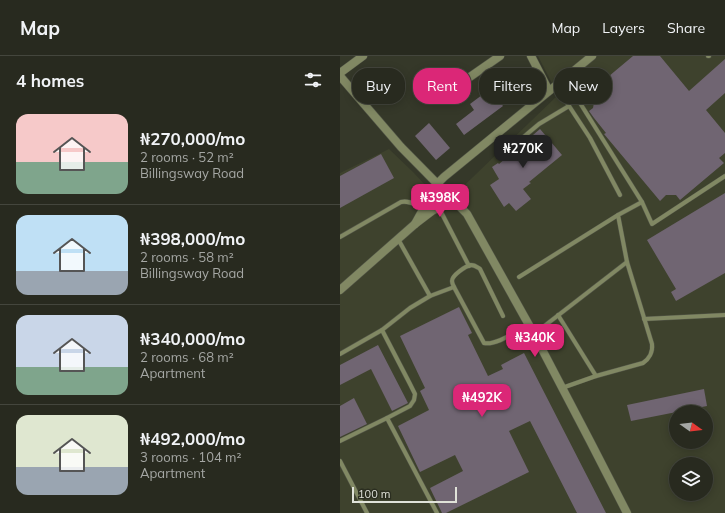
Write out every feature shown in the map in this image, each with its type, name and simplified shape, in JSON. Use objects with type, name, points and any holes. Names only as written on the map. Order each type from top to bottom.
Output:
[{"type":"street","points":[[363,56],[340,75],[401,147],[466,214],[534,334],[627,513]]},
{"type":"street","points":[[471,76],[500,56]]},
{"type":"street","points":[[415,224],[437,184],[552,88],[531,56]]},
{"type":"street","points":[[578,68],[592,56]]},
{"type":"street","points":[[340,290],[415,224],[432,211],[444,205],[450,196]]},
{"type":"lane","points":[[552,88],[569,106],[590,138],[620,195]]},
{"type":"lane","points":[[581,104],[642,202],[652,224],[725,176]]},
{"type":"lane","points":[[501,156],[539,124],[569,106]]},
{"type":"lane","points":[[340,237],[401,202],[406,201],[424,208]]},
{"type":"lane","points":[[519,277],[618,215],[642,202]]},
{"type":"lane","points":[[439,207],[469,266]]},
{"type":"lane","points":[[562,388],[596,376],[645,362],[651,355],[653,349],[627,262],[618,215]]},
{"type":"lane","points":[[398,239],[430,296]]},
{"type":"lane","points":[[534,334],[627,262]]},
{"type":"lane","points":[[503,316],[480,269],[473,265],[469,266],[453,277],[452,281],[454,287],[484,343],[488,344],[498,341],[529,325]]},
{"type":"lane","points":[[340,354],[382,330],[410,308],[430,296],[454,287]]},
{"type":"lane","points":[[644,319],[725,315]]},
{"type":"lane","points":[[558,316],[596,376]]},
{"type":"lane","points":[[340,441],[410,406],[414,400],[415,394],[382,330]]},
{"type":"lane","points":[[387,418],[437,513]]},
{"type":"lane","points":[[340,461],[367,513]]},
{"type":"shaded area","points":[[538,56],[725,56],[725,513],[340,513],[340,173],[389,149],[444,205],[554,99],[554,104],[612,104],[612,68],[554,68],[554,87],[546,72],[546,68],[544,68]]},
{"type":"building","points":[[633,56],[660,56],[689,91],[725,59],[725,93],[706,110],[725,133],[725,153],[719,158],[724,163],[680,200],[676,195],[666,195],[660,201],[604,134],[606,133],[589,111],[593,108],[594,104],[612,104],[612,74]]},
{"type":"building","points":[[479,97],[479,104],[501,104],[503,106],[464,135],[456,124],[474,110],[470,104]]},
{"type":"building","points":[[429,123],[450,148],[436,160],[415,136]]},
{"type":"building","points":[[540,129],[562,155],[529,182],[531,183],[523,189],[531,199],[516,211],[509,203],[504,207],[490,185],[499,179],[492,167],[498,163],[499,164]]},
{"type":"building","points":[[381,154],[394,178],[340,208],[340,176]]},
{"type":"building","points":[[725,193],[725,273],[676,301],[671,292],[676,289],[647,240]]},
{"type":"building","points":[[459,307],[472,333],[468,335],[488,376],[503,369],[501,365],[524,353],[606,513],[577,513],[530,421],[509,431],[529,472],[446,513],[442,513],[430,488],[463,471],[455,455],[420,472],[398,426],[429,410],[420,391],[425,388],[400,336]]},
{"type":"building","points":[[378,345],[408,403],[392,411],[371,369],[340,385],[340,365]]},
{"type":"building","points":[[704,389],[707,405],[669,405],[669,414],[631,421],[627,405]]},
{"type":"building","points":[[354,398],[367,424],[340,437],[340,406]]}]
